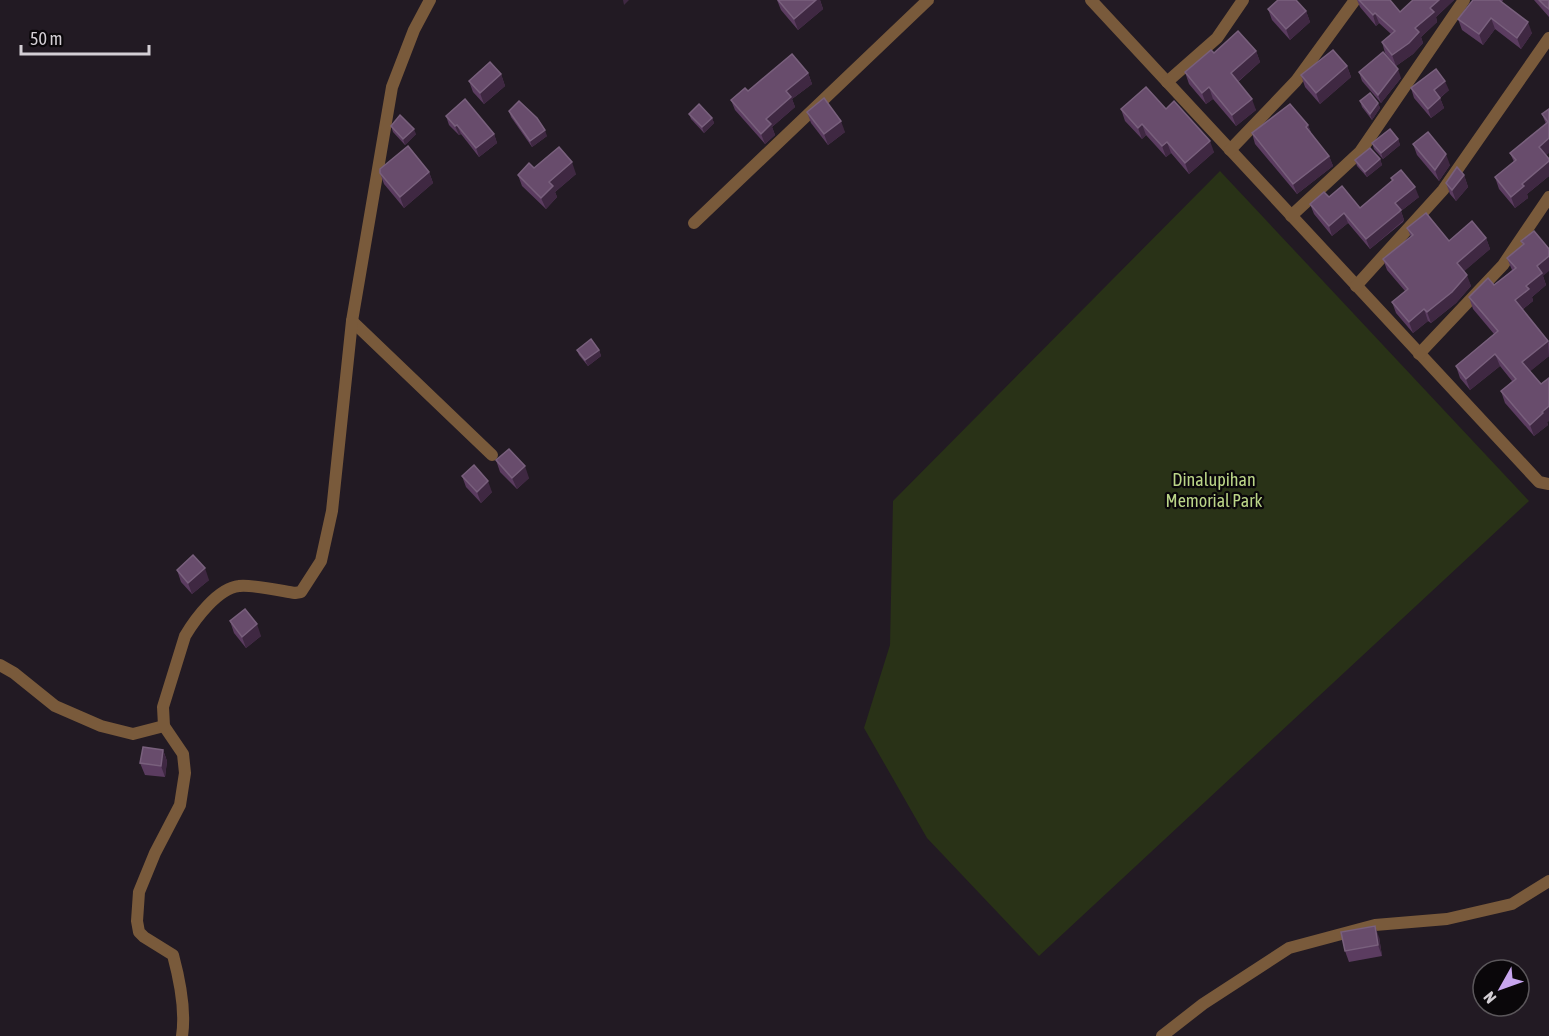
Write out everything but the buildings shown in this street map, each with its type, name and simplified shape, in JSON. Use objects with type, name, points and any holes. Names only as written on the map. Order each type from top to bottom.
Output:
[{"type":"street","points":[[182,1036],[180,980],[172,955],[144,937],[139,932],[137,921],[139,892],[155,853],[180,805],[185,773],[183,754],[164,726],[163,707],[185,636],[215,598],[238,586],[295,593],[301,591],[321,561],[332,511],[352,321],[392,87],[414,30],[430,0]]},
{"type":"street","points":[[694,223],[928,0]]},
{"type":"street","points":[[1091,0],[1539,482],[1549,484]]},
{"type":"street","points":[[1167,82],[1217,38],[1243,0]]},
{"type":"street","points":[[1230,150],[1296,81],[1355,0]]},
{"type":"street","points":[[1291,216],[1360,152],[1464,0]]},
{"type":"street","points":[[1356,286],[1443,190],[1549,38]]},
{"type":"street","points":[[1419,354],[1503,265],[1549,197]]},
{"type":"street","points":[[352,321],[492,455]]},
{"type":"street","points":[[0,665],[14,673],[55,706],[101,726],[133,734],[164,726]]},
{"type":"street","points":[[1162,1036],[1203,1004],[1289,948],[1375,925],[1447,919],[1512,904],[1549,881]]},
{"type":"green space","name":"Dinalupihan Memorial Park","points":[[1220,171],[1529,501],[1039,956],[927,838],[864,728],[890,645],[893,501]]}]
